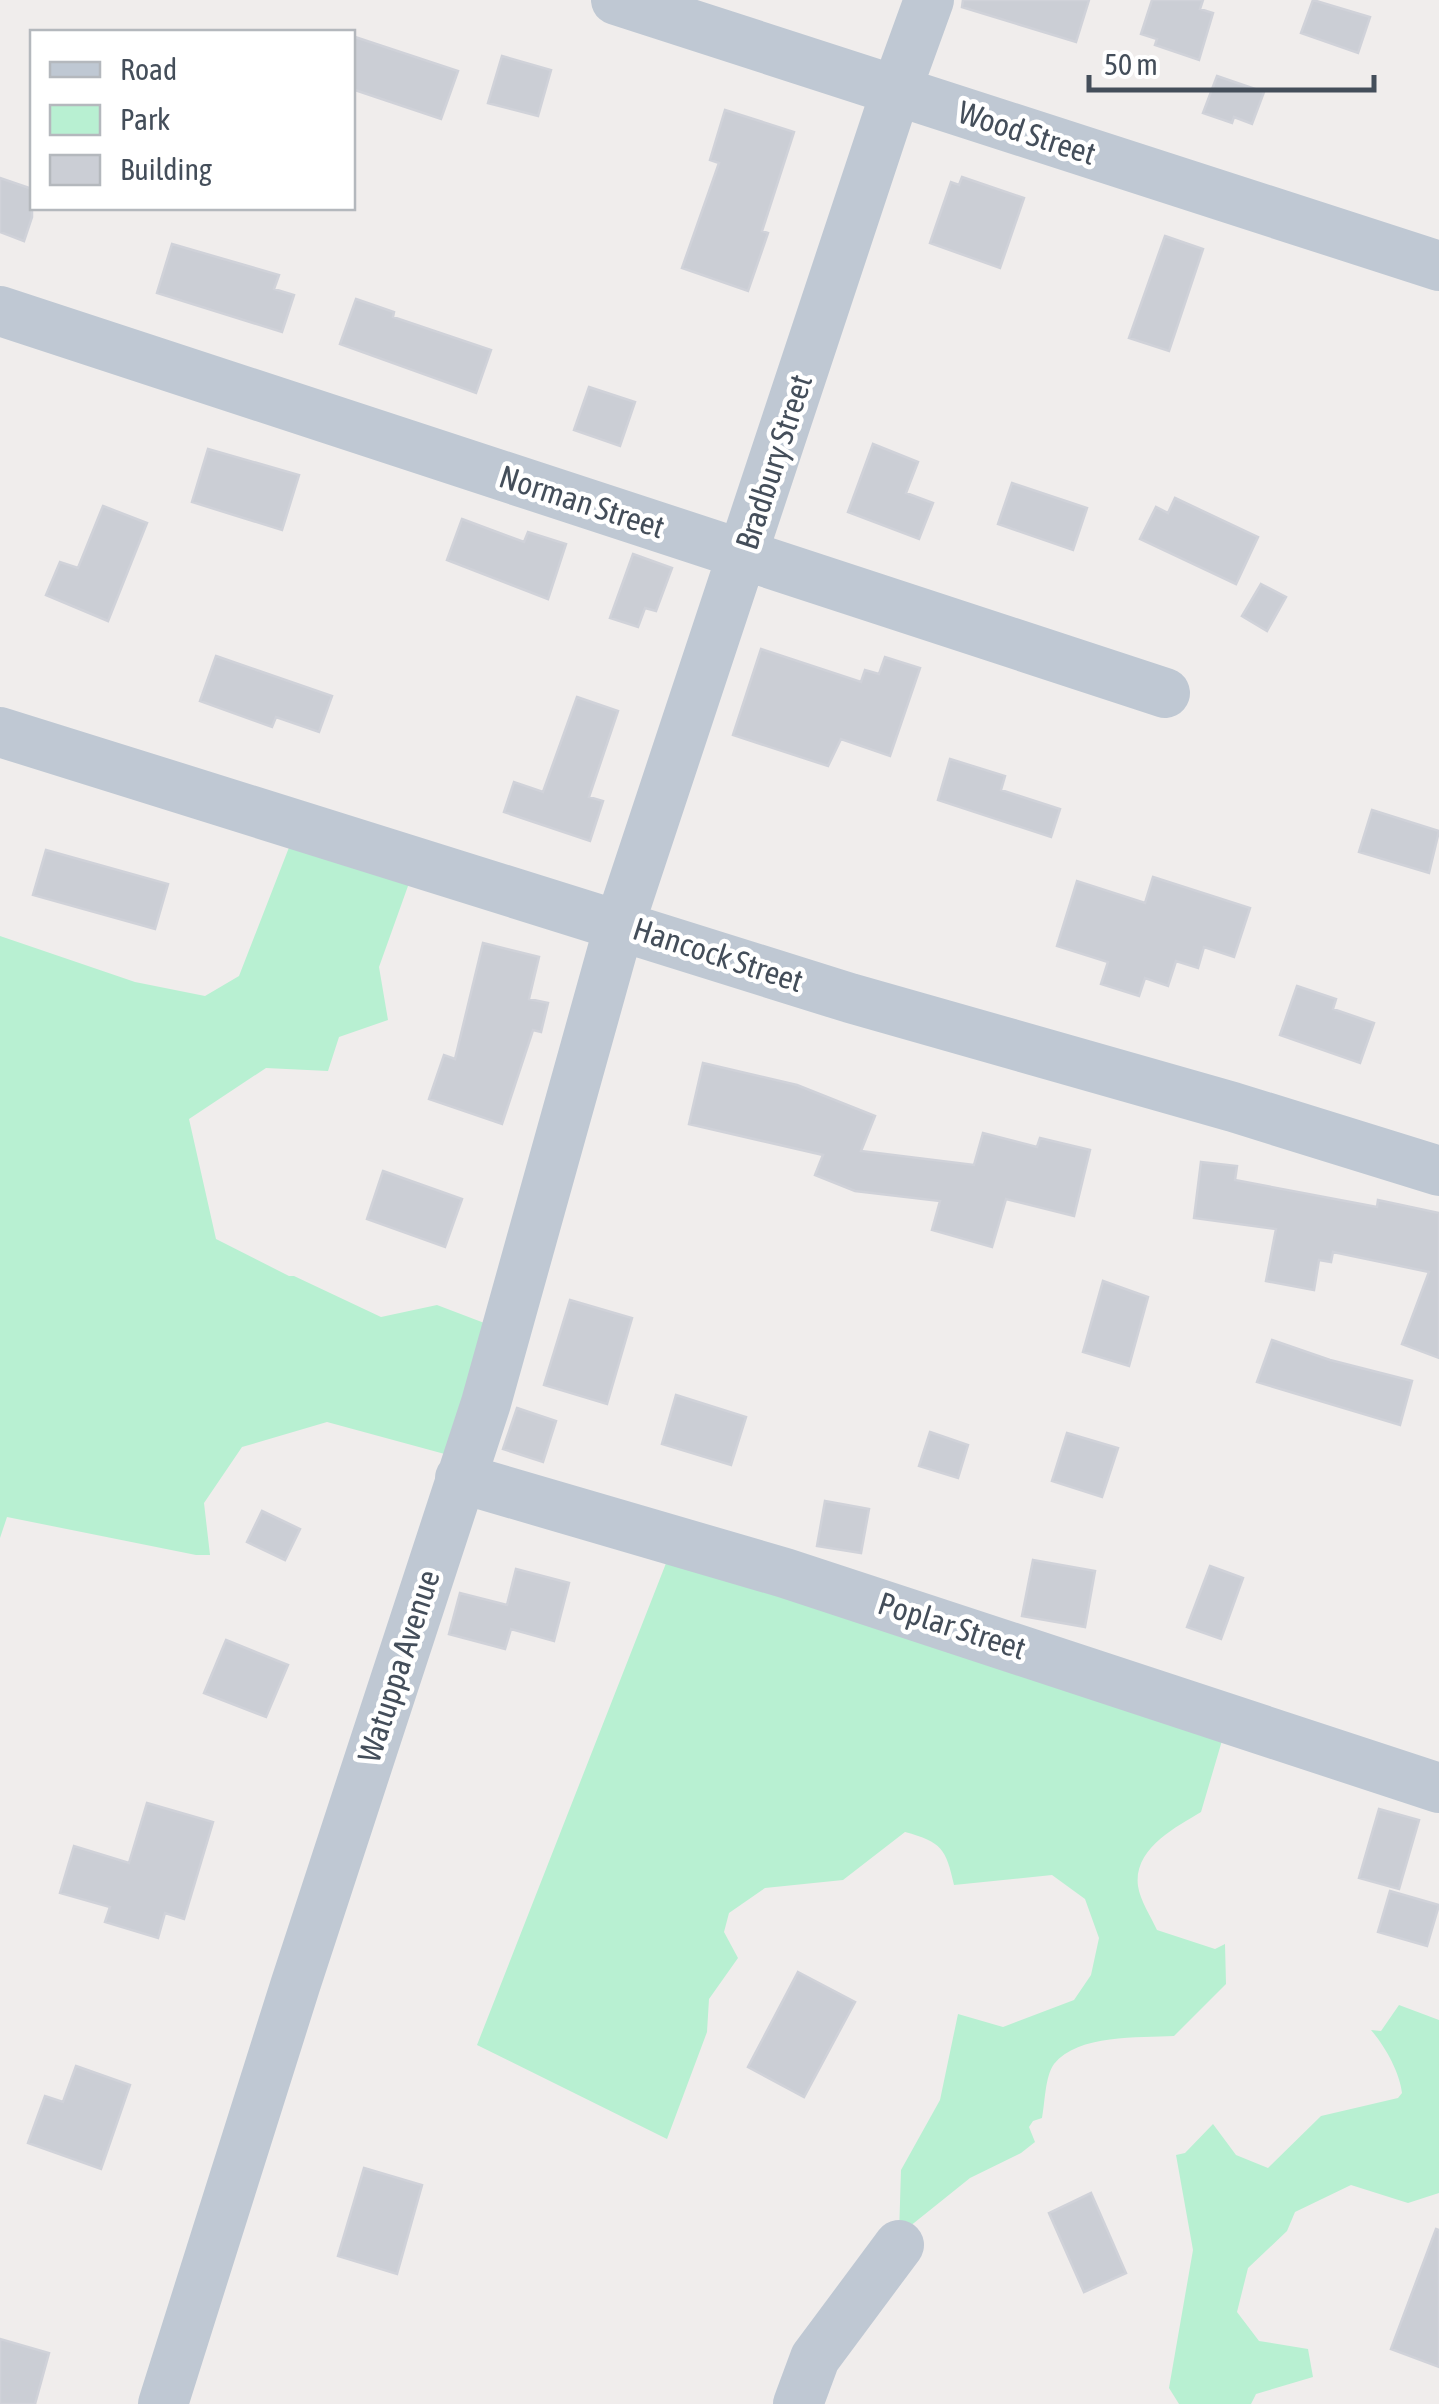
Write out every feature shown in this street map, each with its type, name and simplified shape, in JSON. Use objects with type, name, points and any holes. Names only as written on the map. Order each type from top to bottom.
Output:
[{"type":"street","name":"Wood Street","points":[[616,0],[1439,266]]},
{"type":"street","name":"Bradbury Street","points":[[620,923],[929,0]]},
{"type":"street","name":"Norman Street","points":[[0,311],[1165,693]]},
{"type":"street","name":"Hancock Street","points":[[0,732],[850,998],[1438,1166]]},
{"type":"street","name":"Watuppa Avenue","points":[[163,2404],[294,1986],[486,1403],[620,923]]},
{"type":"street","name":"Poplar Street","points":[[460,1478],[785,1573],[1439,1788]]},
{"type":"street","points":[[798,2404],[815,2358],[899,2246]]},
{"type":"green space","points":[[295,832],[413,872],[379,967],[388,1020],[339,1037],[328,1071],[266,1068],[189,1119],[216,1239],[381,1317],[437,1305],[508,1332],[452,1456],[327,1422],[242,1447],[204,1503],[210,1555],[7,1517],[0,1538],[0,936],[135,982],[205,996],[239,976]]},
{"type":"green space","points":[[672,1548],[1226,1727],[1201,1812],[1149,1850],[1138,1873],[1138,1886],[1157,1930],[1215,1949],[1225,1944],[1226,1984],[1174,2036],[1093,2042],[1065,2054],[1049,2075],[1042,2118],[1029,2127],[1035,2142],[970,2178],[899,2235],[901,2170],[940,2100],[958,2014],[1003,2027],[1074,2000],[1091,1975],[1099,1938],[1085,1899],[1052,1875],[954,1885],[940,1849],[927,1839],[905,1832],[843,1880],[765,1888],[729,1913],[724,1932],[738,1958],[709,1999],[707,2032],[667,2139],[477,2045]]},
{"type":"green space","points":[[1399,2005],[1439,2020],[1439,2193],[1408,2203],[1351,2185],[1295,2212],[1287,2231],[1248,2268],[1237,2312],[1259,2341],[1308,2349],[1313,2377],[1256,2394],[1251,2404],[1179,2404],[1169,2388],[1193,2250],[1176,2155],[1185,2153],[1213,2124],[1236,2155],[1268,2168],[1321,2116],[1398,2098],[1402,2093],[1395,2068],[1371,2030],[1381,2031]]},
{"type":"building","points":[[963,0],[1089,0],[1076,42],[962,7]]},
{"type":"building","points":[[1152,0],[1203,0],[1200,9],[1213,13],[1199,60],[1155,45],[1157,39],[1141,34]]},
{"type":"building","points":[[1313,0],[1370,17],[1358,53],[1301,33]]},
{"type":"building","points":[[355,37],[458,71],[441,119],[355,90]]},
{"type":"building","points":[[502,56],[551,70],[538,116],[488,103]]},
{"type":"building","points":[[1217,76],[1264,92],[1252,124],[1234,117],[1232,123],[1203,113]]},
{"type":"building","points":[[725,110],[794,132],[762,231],[768,233],[748,291],[682,268],[719,163],[710,160]]},
{"type":"building","points":[[962,177],[1024,198],[1000,268],[930,243],[951,182],[959,185]]},
{"type":"building","points":[[0,178],[30,188],[32,217],[24,241],[0,232]]},
{"type":"building","points":[[1165,236],[1203,249],[1169,351],[1129,338]]},
{"type":"building","points":[[172,244],[279,275],[274,289],[294,295],[282,332],[157,293]]},
{"type":"building","points":[[356,299],[394,312],[393,317],[491,350],[476,393],[340,344]]},
{"type":"building","points":[[589,387],[635,402],[620,446],[574,430]]},
{"type":"building","points":[[873,444],[918,462],[906,493],[933,503],[919,539],[848,512]]},
{"type":"building","points":[[208,449],[299,475],[282,530],[192,502]]},
{"type":"building","points":[[1012,483],[1087,508],[1073,550],[998,524]]},
{"type":"building","points":[[1175,498],[1258,537],[1236,584],[1140,539],[1156,507],[1168,513]]},
{"type":"building","points":[[103,506],[147,523],[108,621],[46,595],[60,562],[78,568]]},
{"type":"building","points":[[462,519],[524,542],[528,532],[566,544],[548,599],[447,560]]},
{"type":"building","points":[[633,554],[672,568],[656,611],[645,608],[638,627],[610,618]]},
{"type":"building","points":[[1261,584],[1286,597],[1267,631],[1242,616]]},
{"type":"building","points":[[761,649],[861,682],[865,670],[879,674],[885,657],[920,668],[890,756],[841,739],[828,766],[733,735]]},
{"type":"building","points":[[216,656],[332,696],[319,732],[276,717],[272,727],[200,701]]},
{"type":"building","points":[[577,697],[618,711],[589,797],[603,801],[590,841],[504,812],[514,782],[543,792]]},
{"type":"building","points":[[950,759],[1005,776],[1001,790],[1060,809],[1051,837],[938,800]]},
{"type":"building","points":[[1372,810],[1439,831],[1429,873],[1359,852]]},
{"type":"building","points":[[46,850],[168,884],[155,929],[33,895]]},
{"type":"building","points":[[1153,877],[1250,908],[1234,957],[1204,947],[1198,968],[1176,961],[1168,986],[1145,978],[1139,996],[1101,984],[1108,962],[1057,946],[1077,881],[1145,903]]},
{"type":"building","points":[[483,943],[539,957],[529,999],[548,1003],[541,1032],[533,1030],[502,1124],[429,1099],[444,1055],[455,1059]]},
{"type":"building","points":[[1297,986],[1336,999],[1333,1009],[1374,1023],[1360,1063],[1280,1035]]},
{"type":"building","points":[[703,1063],[797,1085],[875,1116],[861,1151],[974,1165],[983,1133],[1037,1147],[1040,1138],[1090,1150],[1074,1216],[1006,1199],[992,1247],[932,1230],[940,1201],[855,1191],[815,1175],[823,1155],[689,1124]]},
{"type":"building","points":[[1201,1162],[1237,1166],[1235,1180],[1377,1207],[1378,1200],[1439,1213],[1439,1358],[1402,1344],[1429,1272],[1333,1252],[1331,1262],[1319,1260],[1314,1290],[1266,1281],[1276,1229],[1194,1218]]},
{"type":"building","points":[[383,1171],[462,1199],[445,1247],[367,1219]]},
{"type":"building","points":[[1103,1281],[1148,1297],[1129,1366],[1083,1352]]},
{"type":"building","points":[[570,1300],[632,1318],[607,1404],[544,1385]]},
{"type":"building","points":[[1272,1340],[1412,1381],[1400,1425],[1257,1382]]},
{"type":"building","points":[[676,1395],[746,1417],[731,1465],[662,1444]]},
{"type":"building","points":[[517,1408],[556,1421],[543,1462],[503,1449]]},
{"type":"building","points":[[930,1432],[968,1445],[958,1478],[919,1466]]},
{"type":"building","points":[[1067,1433],[1118,1448],[1102,1497],[1052,1481]]},
{"type":"building","points":[[825,1501],[869,1509],[861,1553],[817,1546]]},
{"type":"building","points":[[262,1511],[300,1529],[285,1560],[247,1542]]},
{"type":"building","points":[[1033,1560],[1095,1571],[1085,1627],[1022,1616]]},
{"type":"building","points":[[1210,1566],[1243,1578],[1221,1639],[1187,1627]]},
{"type":"building","points":[[516,1569],[569,1583],[554,1641],[511,1629],[505,1649],[449,1634],[460,1593],[507,1605]]},
{"type":"building","points":[[226,1640],[288,1665],[266,1717],[204,1693]]},
{"type":"building","points":[[147,1803],[213,1822],[184,1919],[165,1913],[158,1938],[105,1922],[110,1907],[60,1893],[74,1846],[129,1863]]},
{"type":"building","points":[[1379,1809],[1419,1820],[1399,1889],[1359,1878]]},
{"type":"building","points":[[1390,1891],[1439,1905],[1427,1946],[1378,1932]]},
{"type":"building","points":[[798,1972],[855,2002],[804,2097],[748,2067]]},
{"type":"building","points":[[76,2066],[130,2085],[101,2169],[28,2143],[45,2096],[63,2102]]},
{"type":"building","points":[[364,2168],[422,2185],[397,2274],[338,2256]]},
{"type":"building","points":[[1091,2193],[1126,2273],[1084,2292],[1049,2213]]},
{"type":"building","points":[[1436,2229],[1439,2230],[1439,2367],[1391,2349]]},
{"type":"building","points":[[0,2339],[49,2353],[35,2404],[0,2404]]}]
